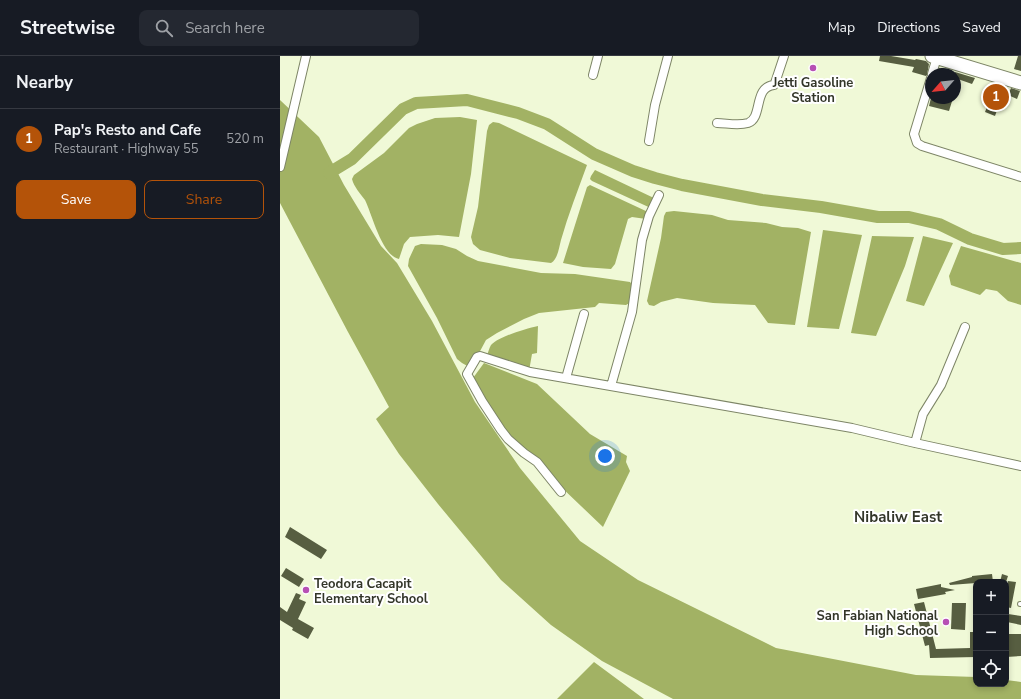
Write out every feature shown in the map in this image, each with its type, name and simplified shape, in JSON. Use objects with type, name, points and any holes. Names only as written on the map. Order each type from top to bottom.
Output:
[{"type":"highway","points":[[935,57],[1021,83]]},
{"type":"street","points":[[280,167],[306,56]]},
{"type":"street","points":[[593,75],[598,56]]},
{"type":"street","points":[[649,141],[655,105],[668,56]]},
{"type":"street","points":[[717,123],[749,123],[753,118],[763,90],[776,83],[784,56]]},
{"type":"street","points":[[933,68],[935,57]]},
{"type":"street","points":[[925,98],[914,134],[917,143],[984,167],[1021,177]]},
{"type":"street","points":[[611,386],[632,312],[643,235],[659,195]]},
{"type":"street","points":[[566,378],[584,314]]},
{"type":"street","points":[[915,443],[923,414],[941,385],[965,327]]},
{"type":"street","points":[[561,492],[537,462],[508,439],[482,401],[467,374],[476,357],[480,356],[530,372],[852,428],[1021,466]]},
{"type":"shaded area","points":[[280,100],[319,137],[344,185],[381,246],[397,263],[432,321],[475,402],[520,468],[580,541],[638,580],[776,648],[916,675],[973,677],[973,687],[1009,687],[1009,680],[1021,682],[1021,699],[673,699],[602,661],[551,625],[501,580],[399,454],[376,419],[389,407],[280,203]]},
{"type":"shaded area","points":[[460,117],[477,120],[471,174],[459,237],[438,235],[410,237],[404,244],[399,259],[393,256],[383,243],[365,200],[352,179],[354,175],[384,153],[409,128],[435,118]]},
{"type":"shaded area","points":[[493,122],[499,123],[587,165],[567,221],[557,256],[551,263],[510,258],[480,250],[473,244],[471,237],[478,207],[487,131],[489,125]]},
{"type":"shaded area","points":[[595,170],[658,200],[658,208],[655,210],[592,181],[590,179]]},
{"type":"shaded area","points":[[590,185],[648,212],[646,219],[632,217],[628,219],[615,264],[611,269],[583,267],[563,263],[587,187]]},
{"type":"shaded area","points":[[674,211],[712,215],[728,220],[766,223],[782,227],[798,228],[811,232],[795,325],[768,323],[755,305],[713,303],[677,298],[661,302],[654,306],[649,305],[647,301],[661,238],[664,216],[666,212]]},
{"type":"shaded area","points":[[823,230],[862,235],[839,329],[807,327]]},
{"type":"shaded area","points":[[872,236],[914,237],[905,266],[876,336],[851,333]]},
{"type":"shaded area","points":[[923,236],[953,243],[924,306],[906,301]]},
{"type":"shaded area","points":[[421,244],[442,245],[456,249],[478,261],[541,273],[575,274],[630,282],[634,287],[631,302],[626,305],[599,303],[595,307],[539,313],[524,319],[486,340],[471,368],[457,359],[437,318],[408,266],[409,259],[415,246]]},
{"type":"shaded area","points":[[961,246],[1021,263],[1021,305],[1008,301],[997,291],[986,289],[980,295],[951,285],[949,276]]},
{"type":"shaded area","points":[[538,326],[537,353],[532,354],[529,371],[486,357],[491,345],[500,339],[513,333]]},
{"type":"shaded area","points":[[484,363],[537,384],[590,434],[627,456],[626,462],[630,471],[603,527],[515,443],[504,429],[473,378]]},
{"type":"shaded area","points":[[594,662],[644,699],[557,699]]},
{"type":"building","points":[[880,56],[891,56],[926,61],[929,64],[928,68],[925,68],[925,76],[912,72],[914,67],[879,61]]},
{"type":"building","points":[[1018,56],[1021,56],[1021,71],[1014,69]]},
{"type":"building","points":[[961,74],[975,78],[972,84],[961,80]]},
{"type":"building","points":[[1011,88],[1020,91],[1017,99],[1008,95]]},
{"type":"building","points":[[994,89],[1003,93],[995,116],[985,112]]},
{"type":"building","points":[[930,104],[951,104],[949,111],[929,106]]},
{"type":"building","points":[[290,527],[327,550],[321,559],[285,537]]},
{"type":"building","points":[[286,568],[304,579],[299,587],[281,576]]},
{"type":"building","points":[[992,574],[993,579],[973,579],[973,583],[950,585],[949,583],[972,577]]},
{"type":"building","points":[[1002,574],[1008,576],[1007,579],[1001,579]]},
{"type":"building","points":[[1009,581],[1016,582],[1011,608],[1009,608]]},
{"type":"building","points":[[941,584],[941,587],[955,590],[945,592],[946,594],[918,599],[916,589]]},
{"type":"building","points":[[296,593],[301,595],[299,599],[306,602],[298,619],[314,628],[308,639],[292,630],[293,628],[280,620],[280,607],[287,612]]},
{"type":"building","points":[[924,602],[936,649],[970,648],[970,632],[973,632],[973,657],[930,658],[929,645],[925,646],[914,604]]},
{"type":"building","points":[[952,603],[966,603],[965,630],[951,629]]},
{"type":"building","points":[[1009,614],[1021,616],[1021,625],[1009,622]]},
{"type":"building","points":[[1009,634],[1021,634],[1021,656],[1009,657]]},
{"type":"waterway","points":[[329,173],[352,159],[403,109],[416,103],[467,100],[518,113],[547,124],[594,154],[633,171],[655,178],[682,185],[762,200],[821,207],[878,217],[909,217],[939,224],[970,239],[1003,249],[1021,248]]},
{"type":"place","name":"Jetti Gasoline Station","points":[[813,68]]},
{"type":"place","name":"Pap's Resto and Cafe","points":[[996,97]]},
{"type":"place","name":"Teodora Cacapit Elementary School","points":[[306,590]]},
{"type":"place","name":"San Fabian National High School","points":[[946,622]]},
{"type":"district","name":"Nibaliw East","points":[[898,517]]}]
